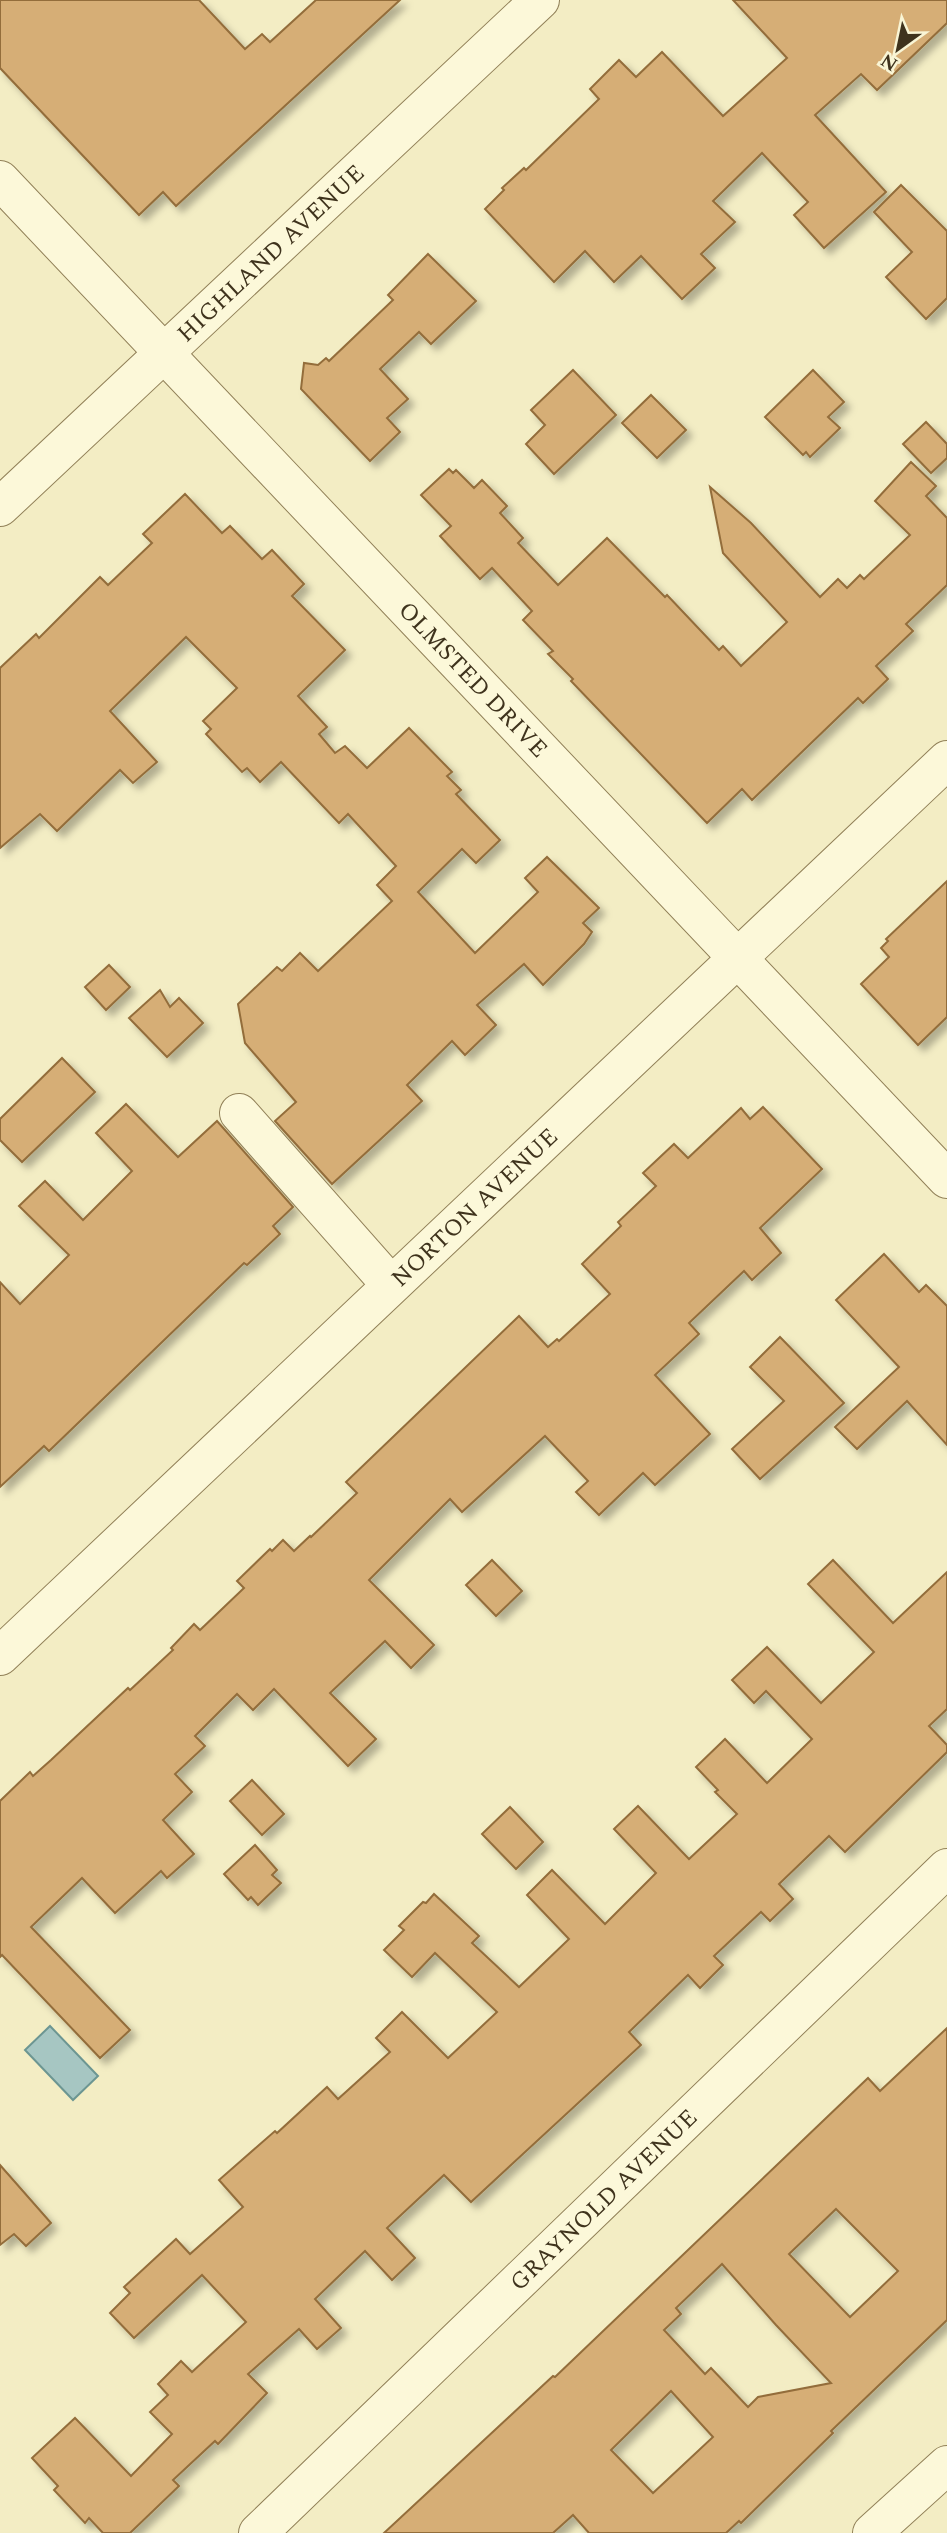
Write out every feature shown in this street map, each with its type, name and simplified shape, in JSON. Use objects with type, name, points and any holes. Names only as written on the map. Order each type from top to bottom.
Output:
[{"type":"street","name":"HIGHLAND AVENUE","points":[[0,507],[540,0]]},
{"type":"street","name":"OLMSTED DRIVE","points":[[0,180],[947,1179]]},
{"type":"street","name":"NORTON AVENUE","points":[[0,1656],[947,760]]},
{"type":"street","points":[[239,1113],[391,1285]]},
{"type":"street","name":"GRAYNOLD AVENUE","points":[[258,2533],[947,1868]]},
{"type":"street","points":[[872,2533],[947,2465]]},
{"type":"water","points":[[50,2026],[98,2076],[73,2100],[25,2050]]},
{"type":"building","points":[[0,0],[199,0],[245,49],[262,34],[270,42],[316,0],[400,0],[176,206],[163,192],[139,215],[0,68]]},
{"type":"building","points":[[733,0],[947,0],[947,23],[877,90],[861,74],[815,115],[886,192],[824,248],[794,215],[808,202],[762,153],[713,201],[735,222],[701,254],[715,268],[682,299],[641,256],[614,282],[585,251],[554,282],[485,209],[504,190],[502,188],[524,168],[526,170],[599,99],[590,89],[619,60],[636,77],[662,52],[723,116],[787,58]]},
{"type":"building","points":[[901,185],[947,231],[947,298],[926,319],[886,277],[912,252],[874,212]]},
{"type":"building","points":[[428,254],[476,301],[431,344],[419,332],[380,369],[408,399],[387,418],[400,432],[370,461],[301,389],[304,363],[318,365],[326,358],[329,361],[393,300],[388,295]]},
{"type":"building","points":[[573,370],[616,415],[554,474],[526,444],[545,425],[531,410]]},
{"type":"building","points":[[813,370],[844,402],[828,417],[840,428],[810,457],[806,452],[803,455],[765,417]]},
{"type":"building","points":[[651,395],[686,430],[657,458],[622,423]]},
{"type":"building","points":[[926,422],[947,444],[947,458],[931,473],[903,444]]},
{"type":"building","points":[[911,462],[936,486],[926,496],[947,518],[947,585],[906,624],[913,631],[876,666],[888,679],[863,703],[858,698],[752,800],[742,789],[707,823],[548,654],[553,651],[523,620],[532,611],[492,568],[480,579],[440,536],[451,526],[421,495],[449,469],[453,473],[456,470],[474,488],[482,480],[507,506],[500,513],[523,538],[518,543],[558,585],[607,538],[665,597],[667,595],[719,650],[723,646],[741,666],[787,622],[723,553],[710,487],[751,523],[820,597],[838,579],[847,588],[860,575],[864,579],[910,535],[875,501]]},
{"type":"building","points":[[185,494],[222,533],[230,526],[262,559],[272,550],[304,584],[292,596],[345,650],[298,696],[327,727],[319,734],[335,753],[345,746],[367,768],[409,728],[452,772],[447,776],[461,790],[456,794],[500,840],[476,863],[462,849],[418,892],[475,953],[538,892],[525,878],[547,857],[599,908],[583,923],[592,932],[584,944],[543,985],[524,964],[477,1005],[496,1025],[465,1055],[452,1041],[407,1085],[422,1101],[332,1184],[275,1121],[296,1102],[245,1043],[238,1004],[277,967],[282,971],[300,953],[318,971],[392,901],[377,885],[396,866],[348,814],[339,823],[281,762],[260,782],[247,768],[242,772],[206,734],[211,729],[203,721],[237,688],[186,637],[110,711],[157,762],[133,783],[120,770],[57,831],[40,814],[0,848],[0,668],[36,634],[39,638],[100,577],[108,585],[152,543],[143,534]]},
{"type":"building","points":[[947,881],[947,1017],[918,1045],[861,984],[889,957],[881,948],[888,941],[886,939]]},
{"type":"building","points":[[109,965],[130,987],[106,1010],[85,987]]},
{"type":"building","points":[[160,990],[170,1007],[179,998],[203,1023],[167,1057],[129,1018]]},
{"type":"building","points":[[62,1058],[95,1092],[22,1162],[0,1140],[0,1119]]},
{"type":"building","points":[[126,1104],[178,1157],[217,1121],[293,1207],[273,1226],[280,1234],[247,1265],[244,1263],[49,1451],[44,1446],[0,1487],[0,1282],[20,1304],[69,1255],[19,1206],[45,1181],[83,1220],[132,1171],[96,1133]]},
{"type":"building","points":[[763,1107],[822,1169],[760,1228],[781,1253],[752,1280],[744,1271],[689,1323],[699,1334],[655,1375],[710,1434],[655,1485],[643,1473],[599,1515],[576,1492],[588,1481],[545,1436],[462,1512],[450,1499],[369,1580],[434,1645],[411,1668],[385,1641],[330,1693],[376,1739],[348,1766],[274,1689],[253,1710],[237,1694],[195,1736],[205,1746],[175,1774],[192,1792],[163,1820],[194,1854],[167,1878],[161,1871],[115,1913],[82,1878],[31,1927],[130,2030],[100,2058],[2,1955],[0,1957],[0,1801],[30,1772],[33,1776],[128,1688],[130,1690],[173,1650],[171,1648],[194,1624],[200,1630],[244,1588],[237,1581],[270,1549],[272,1551],[283,1540],[294,1551],[311,1537],[357,1493],[346,1482],[519,1316],[548,1347],[557,1339],[559,1341],[610,1294],[582,1264],[621,1226],[618,1222],[656,1186],[643,1173],[674,1144],[688,1158],[741,1108],[750,1119]]},
{"type":"building","points":[[884,1254],[919,1292],[926,1285],[947,1306],[947,1445],[907,1401],[857,1449],[835,1427],[899,1367],[836,1300]]},
{"type":"building","points":[[780,1337],[844,1403],[760,1479],[732,1449],[784,1401],[750,1367]]},
{"type":"building","points":[[492,1560],[522,1591],[496,1616],[466,1585]]},
{"type":"building","points":[[833,1560],[893,1623],[947,1572],[947,1709],[929,1726],[947,1745],[947,1752],[845,1852],[829,1836],[779,1884],[793,1899],[770,1921],[761,1912],[714,1956],[723,1965],[700,1988],[688,1975],[629,2032],[641,2045],[471,2202],[444,2175],[387,2228],[415,2258],[392,2280],[365,2251],[315,2299],[341,2328],[317,2349],[299,2329],[248,2374],[267,2393],[218,2444],[215,2441],[173,2480],[179,2486],[130,2533],[103,2533],[89,2518],[85,2523],[54,2490],[58,2486],[32,2458],[75,2418],[131,2476],[172,2434],[150,2412],[168,2395],[158,2384],[181,2361],[192,2372],[246,2322],[202,2275],[134,2338],[110,2313],[130,2293],[124,2287],[176,2239],[190,2254],[243,2207],[219,2180],[275,2131],[277,2133],[327,2087],[338,2099],[390,2052],[376,2038],[402,2012],[448,2058],[497,2012],[435,1953],[412,1977],[384,1950],[404,1930],[399,1926],[434,1894],[479,1936],[472,1943],[519,1987],[569,1939],[527,1895],[552,1870],[605,1924],[656,1873],[614,1829],[638,1806],[689,1859],[737,1814],[715,1792],[718,1790],[696,1767],[725,1739],[767,1783],[812,1739],[766,1691],[754,1703],[732,1680],[767,1647],[821,1703],[874,1652],[808,1584]]},
{"type":"building","points":[[252,1780],[284,1814],[262,1835],[230,1801]]},
{"type":"building","points":[[510,1807],[543,1842],[516,1869],[482,1834]]},
{"type":"building","points":[[255,1845],[277,1870],[272,1875],[281,1883],[258,1905],[251,1897],[248,1900],[224,1874]]},
{"type":"building","points":[[947,2028],[947,2320],[831,2431],[833,2433],[741,2523],[739,2521],[726,2533],[589,2533],[573,2515],[553,2533],[384,2533],[555,2377],[868,2078],[880,2091]],"holes":[[[836,2209],[898,2271],[850,2317],[789,2254]],[[722,2264],[831,2383],[758,2397],[748,2407],[711,2368],[705,2374],[664,2330],[681,2314],[676,2308]],[[671,2391],[713,2437],[653,2493],[611,2450]]]},
{"type":"building","points":[[0,2165],[51,2223],[26,2246],[14,2234],[0,2245]]}]
